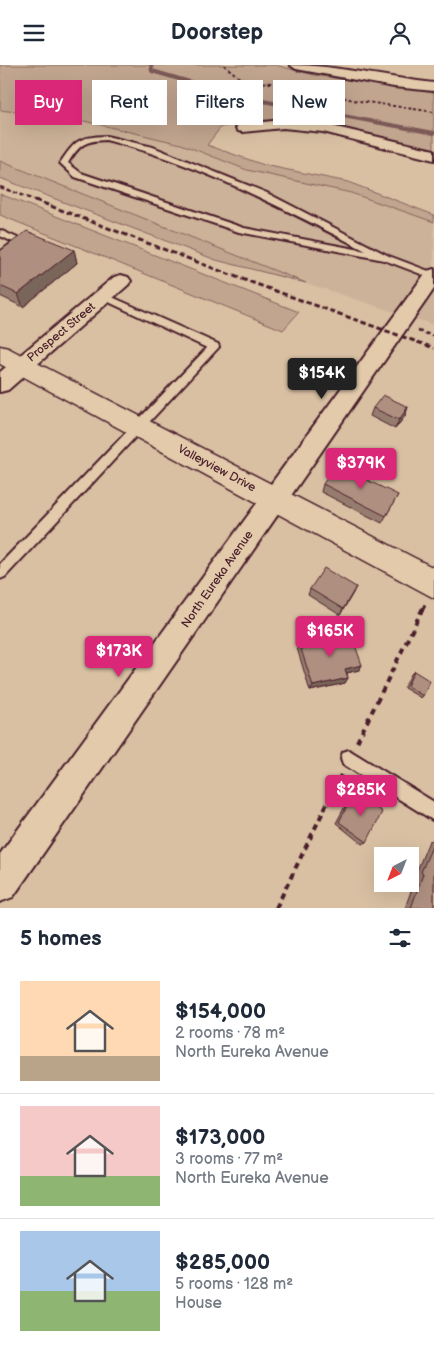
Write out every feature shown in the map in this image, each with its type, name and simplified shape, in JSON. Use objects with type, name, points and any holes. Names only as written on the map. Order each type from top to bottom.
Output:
[{"type":"street","points":[[296,65],[394,83],[434,87]]},
{"type":"street","points":[[394,83],[409,69]]},
{"type":"street","points":[[243,128],[282,124],[323,128],[434,155]]},
{"type":"street","name":"North Eureka Avenue","points":[[0,884],[434,276]]},
{"type":"street","name":"Prospect Street","points":[[0,384],[11,359],[103,296],[121,281]]},
{"type":"street","name":"Valleyview Drive","points":[[11,359],[434,584]]},
{"type":"lane","points":[[386,258],[242,230],[78,175],[64,163],[72,151],[86,139],[106,138],[150,149],[264,195],[386,258],[434,276]]},
{"type":"lane","points":[[0,233],[20,241],[0,256]]},
{"type":"lane","points":[[0,573],[214,347],[103,296]]},
{"type":"lane","points":[[349,758],[434,812]]},
{"type":"path","points":[[224,65],[240,78],[252,82],[294,84],[327,95],[434,113]]},
{"type":"shaded area","points":[[0,65],[275,65],[314,75],[434,93],[434,151],[329,125],[345,125],[345,80],[273,80],[273,120],[263,121],[263,80],[177,80],[177,125],[235,125],[221,127],[207,145],[264,165],[348,182],[434,215],[434,222],[351,193],[247,170],[181,144],[101,125],[167,125],[167,80],[92,80],[92,123],[82,120],[82,80],[15,80],[15,112],[0,110]]},
{"type":"shaded area","points":[[0,110],[15,112],[15,125],[82,125],[82,120],[92,123],[92,125],[101,125],[181,144],[247,170],[351,193],[434,222],[434,325],[306,283],[0,161]]},
{"type":"shaded area","points":[[0,161],[306,283],[216,260],[0,178]]},
{"type":"shaded area","points":[[0,194],[299,312],[283,330],[0,215]]},
{"type":"building","points":[[27,231],[74,250],[18,294],[0,286],[0,251]]},
{"type":"building","points":[[383,395],[408,407],[399,420],[373,408]]},
{"type":"building","points":[[336,465],[398,495],[386,516],[323,484]]},
{"type":"building","points":[[324,568],[356,587],[343,609],[310,589]]},
{"type":"building","points":[[350,631],[362,665],[345,669],[348,678],[313,686],[299,643]]},
{"type":"building","points":[[414,671],[430,681],[423,696],[407,686]]},
{"type":"building","points":[[354,792],[382,812],[367,842],[339,822]]},
{"type":"building","points":[[434,842],[434,908],[411,908],[416,893],[419,893],[419,885],[423,874],[421,872]]},
{"type":"waterway","points":[[151,65],[152,71],[241,97],[434,133]]},
{"type":"railway","points":[[0,187],[39,202]]},
{"type":"railway","points":[[35,200],[231,275],[434,348]]}]
